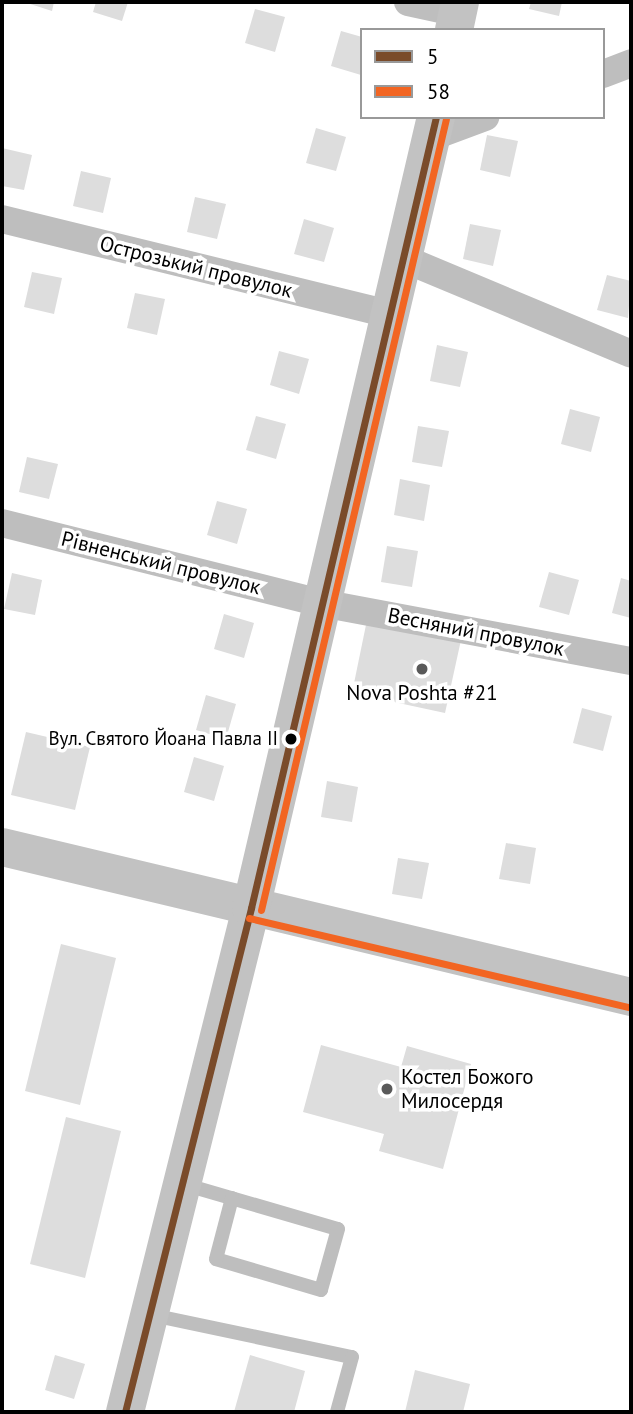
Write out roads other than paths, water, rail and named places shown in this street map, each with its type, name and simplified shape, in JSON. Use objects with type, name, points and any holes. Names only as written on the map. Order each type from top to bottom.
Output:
[{"type":"street","points":[[408,2],[457,15]]},
{"type":"street","points":[[605,73],[631,64]]},
{"type":"street","points":[[125,1412],[251,908],[433,127],[475,119]]},
{"type":"street","name":"Острозький провулок","points":[[2,219],[390,314]]},
{"type":"street","points":[[402,258],[631,354]]},
{"type":"street","name":"Рівненський провулок","points":[[2,523],[321,603]]},
{"type":"street","name":"Весняний провулок","points":[[321,603],[631,661]]},
{"type":"street","points":[[2,847],[631,997]]},
{"type":"lane","points":[[182,1184],[232,1198],[338,1229],[321,1290],[216,1259],[232,1198]]},
{"type":"lane","points":[[150,1315],[352,1357],[337,1412]]},
{"type":"place","name":"Nova Poshta #21","points":[[422,669]]},
{"type":"place","name":"Вул. Святого Йоана Павла ІІ","points":[[291,739]]},
{"type":"place","name":"Костел Божого Милосердя","points":[[387,1089]]}]
